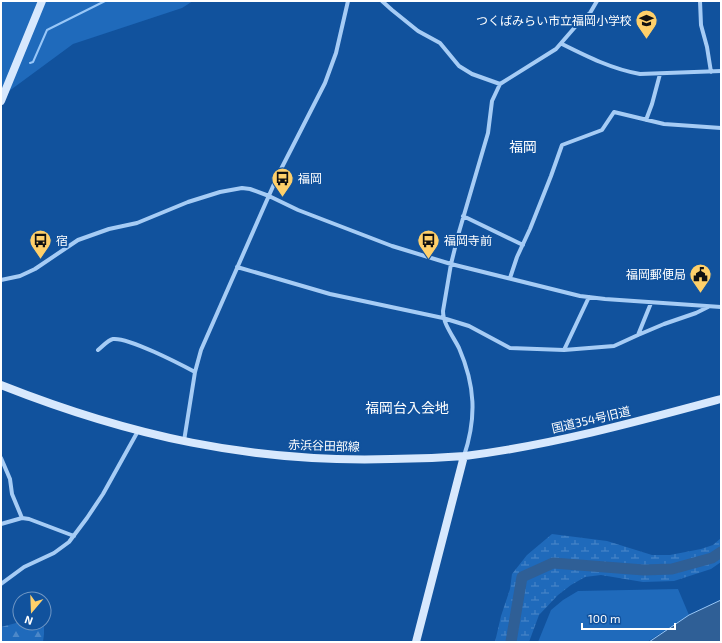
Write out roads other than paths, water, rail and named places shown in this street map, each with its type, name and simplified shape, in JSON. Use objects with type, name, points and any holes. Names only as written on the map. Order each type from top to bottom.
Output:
[{"type":"main road","points":[[1,101],[42,1]]},
{"type":"main road","name":"赤浜谷田部線","points":[[1,385],[71,411],[138,431],[184,442],[261,454],[311,458],[382,459],[464,456]]},
{"type":"main road","name":"国道354号旧道","points":[[464,456],[513,449],[575,437],[721,399]]},
{"type":"main road","points":[[416,642],[464,456]]},
{"type":"street","points":[[184,442],[195,372],[201,350],[268,196],[327,78],[336,54],[348,1]]},
{"type":"street","points":[[382,1],[418,31],[440,43],[459,66],[472,74],[500,84]]},
{"type":"street","points":[[464,456],[472,428],[472,386],[459,348],[443,318],[451,264],[463,216],[488,133],[492,101],[500,84],[562,44],[582,19],[590,14],[597,1]]},
{"type":"street","points":[[700,1],[701,25],[707,47],[711,72]]},
{"type":"street","points":[[562,44],[597,62],[640,74],[721,71]]},
{"type":"street","points":[[646,120],[660,74]]},
{"type":"street","points":[[510,278],[562,145],[602,130],[614,112],[664,124],[721,128]]},
{"type":"street","points":[[1,280],[20,276],[35,269],[78,240],[105,230],[137,223],[188,202],[220,192],[232,189],[250,189],[298,210],[370,238],[451,264],[589,297],[721,307]]},
{"type":"street","points":[[463,216],[523,245]]},
{"type":"street","points":[[237,267],[330,294],[443,318],[469,326],[510,348],[564,350],[614,346],[664,324],[709,307]]},
{"type":"street","points":[[564,350],[589,297]]},
{"type":"street","points":[[638,335],[651,302]]},
{"type":"street","points":[[98,350],[112,340],[121,340],[139,346],[195,372]]},
{"type":"street","points":[[1,584],[24,567],[54,553],[74,536],[103,494],[138,431]]},
{"type":"street","points":[[1,458],[10,478],[12,494],[22,518]]},
{"type":"street","points":[[1,524],[22,518],[74,536]]},
{"type":"waterway","points":[[30,63],[33,62],[47,30],[105,1]]},
{"type":"waterway","points":[[511,642],[522,577],[553,563],[644,570],[672,569],[712,558],[721,552]]},
{"type":"place","name":"つくばみらい市立福岡小学校","points":[[647,40]]},
{"type":"place","name":"福岡","points":[[283,198]]},
{"type":"place","name":"宿","points":[[40,260]]},
{"type":"place","name":"福岡寺前","points":[[429,260]]},
{"type":"place","name":"福岡郵便局","points":[[701,294]]},
{"type":"district","name":"福岡","points":[[523,147]]},
{"type":"district","name":"福岡台入会地","points":[[407,408]]}]
